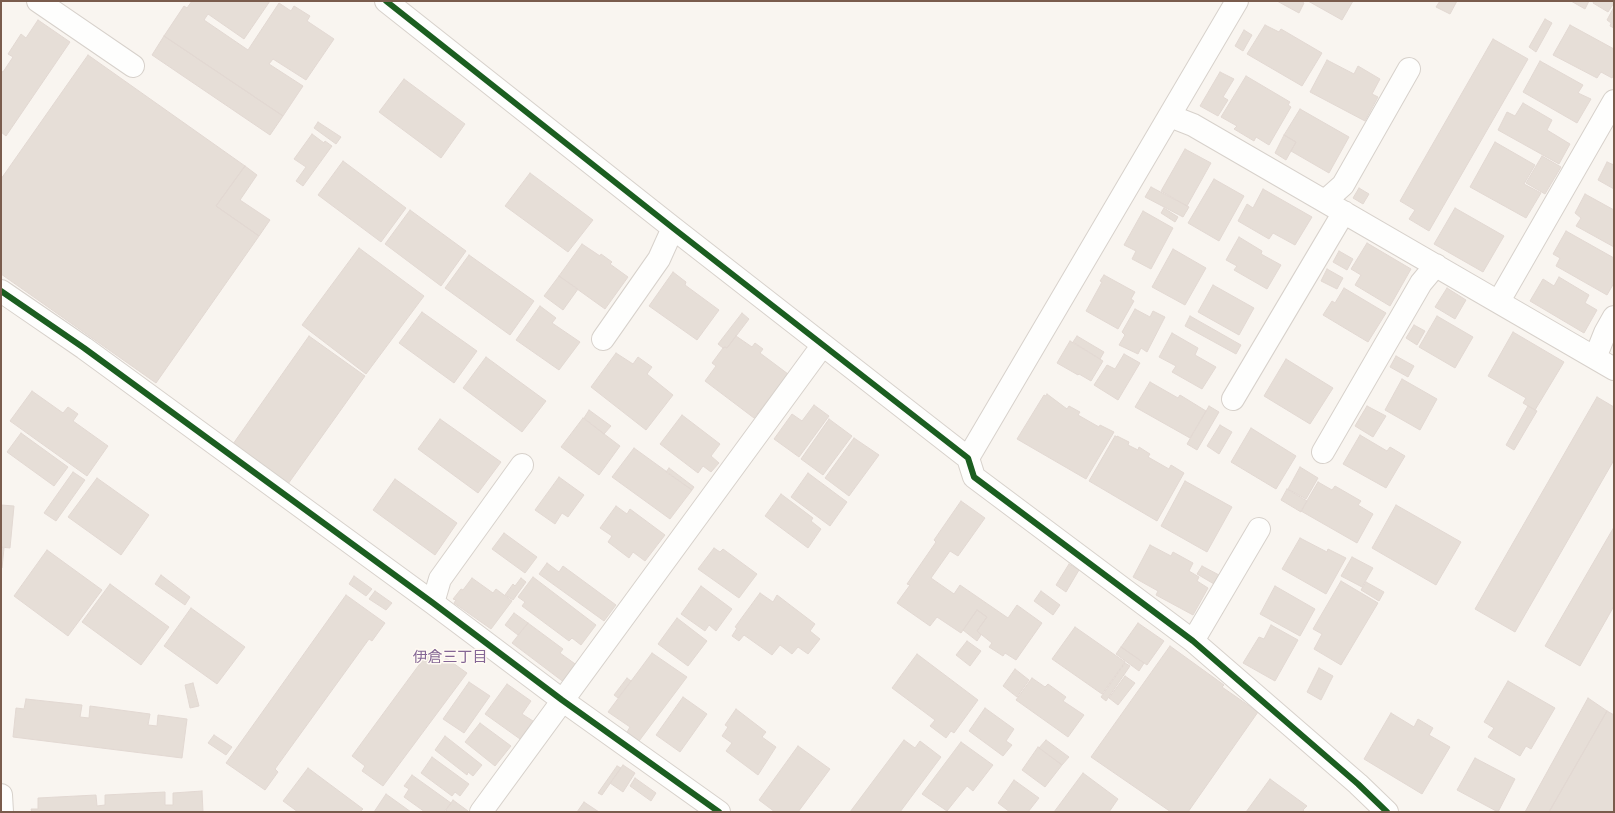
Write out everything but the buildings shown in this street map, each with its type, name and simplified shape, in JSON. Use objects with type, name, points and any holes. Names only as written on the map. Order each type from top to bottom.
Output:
[{"type":"street","points":[[38,1],[133,66]]},
{"type":"street","points":[[386,1],[822,346],[968,458],[974,477],[1193,641],[1358,784],[1387,812]]},
{"type":"street","points":[[968,458],[1237,1]]},
{"type":"street","points":[[1233,399],[1334,207],[1343,185],[1409,70]]},
{"type":"street","points":[[1499,301],[1614,101]]},
{"type":"street","points":[[1170,116],[1193,125],[1614,369]]},
{"type":"street","points":[[603,339],[660,259],[672,228]]},
{"type":"street","points":[[1323,452],[1421,283],[1436,265]]},
{"type":"street","points":[[1,291],[84,348],[433,603],[562,700],[719,812]]},
{"type":"street","points":[[1595,358],[1605,333],[1614,317]]},
{"type":"street","points":[[481,812],[822,346]]},
{"type":"street","points":[[433,603],[440,579],[522,465]]},
{"type":"street","points":[[1193,641],[1259,529]]},
{"type":"street","points":[[1,795],[2,812]]},
{"type":"cycle path","points":[[386,1],[673,228],[968,458],[974,477],[1193,641],[1358,784],[1387,812]]},
{"type":"cycle path","points":[[1,291],[84,348],[433,603],[562,700],[719,812]]},
{"type":"district","name":"伊倉三丁目","points":[[450,658]]}]
